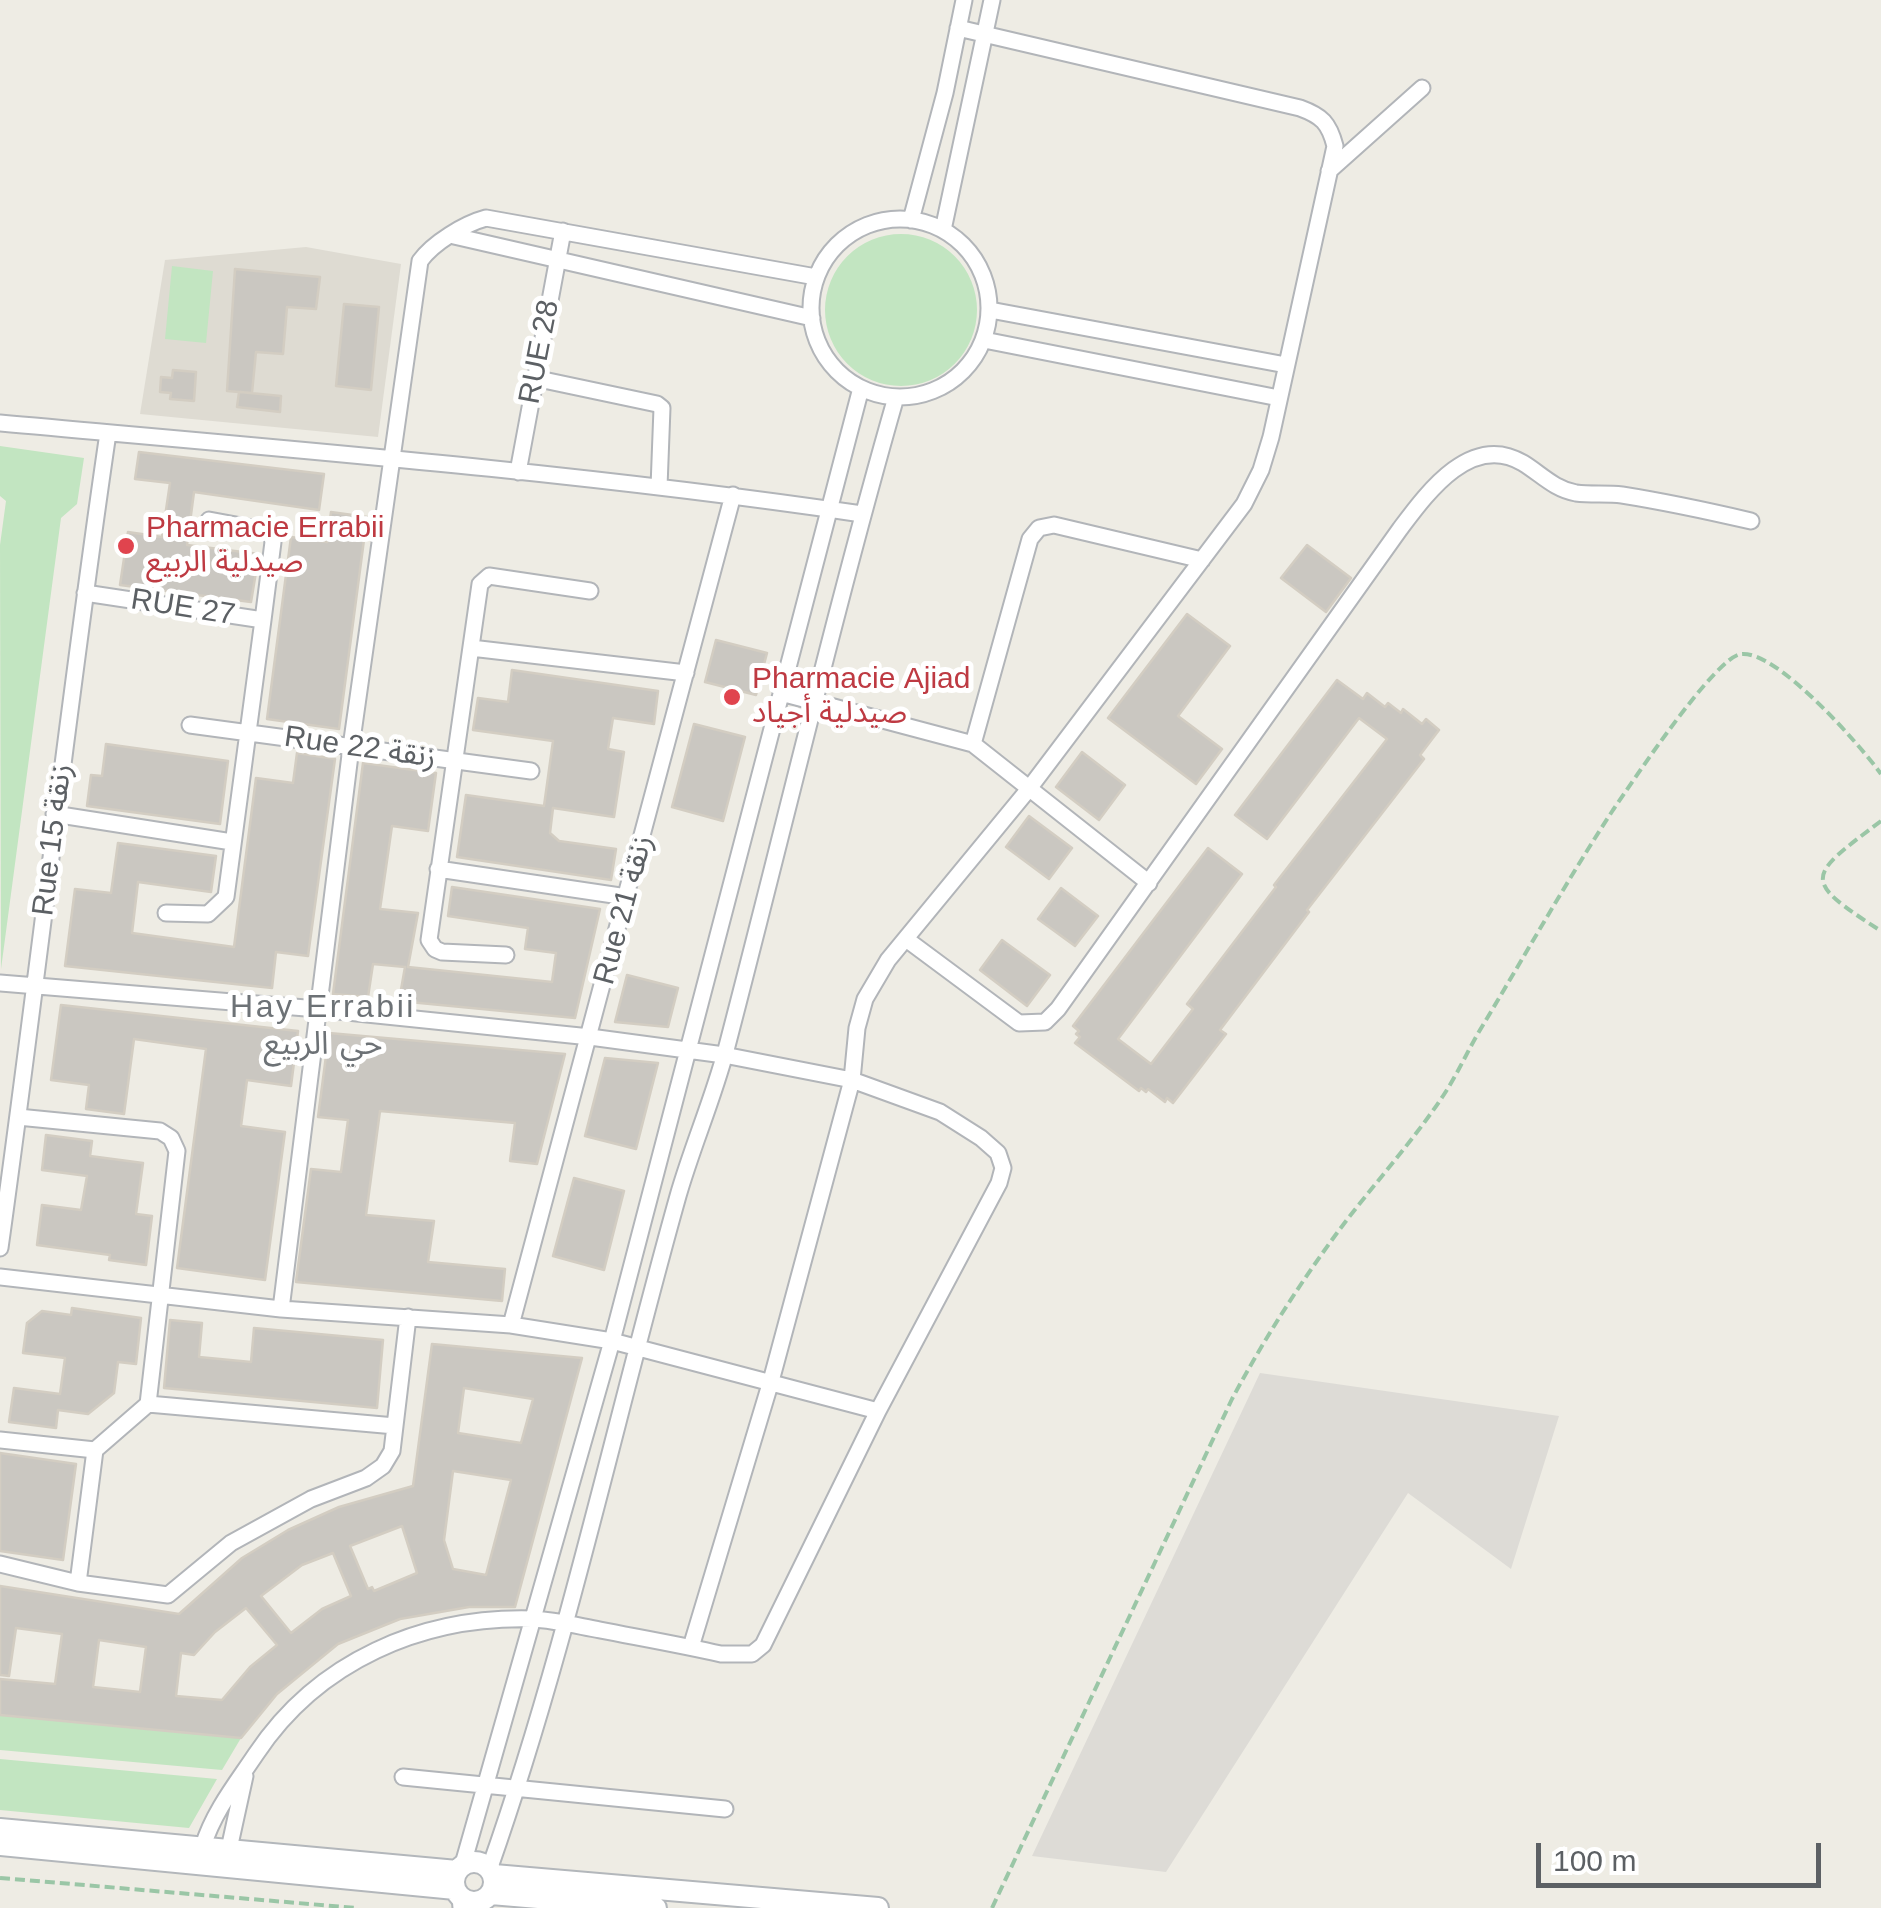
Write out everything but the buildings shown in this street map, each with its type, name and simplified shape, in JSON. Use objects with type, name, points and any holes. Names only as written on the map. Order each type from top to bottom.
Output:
[{"type":"main road","points":[[0,1829],[229,1848],[459,1885],[477,1902],[488,1889]]},
{"type":"main road","points":[[0,1845],[459,1885]]},
{"type":"main road","points":[[459,1885],[481,1862],[488,1889]]},
{"type":"main road","points":[[488,1889],[656,1908]]},
{"type":"main road","points":[[488,1889],[878,1908]]},
{"type":"street","points":[[911,220],[964,0]]},
{"type":"street","points":[[943,230],[992,0]]},
{"type":"street","points":[[691,1647],[770,1380],[852,1080],[864,999],[888,960],[1028,790],[1244,504],[1261,470],[1334,146],[1330,126],[1318,114],[958,28]]},
{"type":"street","points":[[1329,171],[1422,88]]},
{"type":"street","points":[[281,1309],[351,747],[420,261],[469,224],[486,218],[816,277]]},
{"type":"street","points":[[911,220],[943,230],[960,242],[980,268],[990,310],[984,340],[964,372],[944,386],[920,395],[896,397],[861,388],[830,364],[820,347],[812,318],[816,277],[833,250],[849,235],[879,222],[911,220]]},
{"type":"street","name":"RUE 28","points":[[518,472],[563,232]]},
{"type":"street","points":[[454,236],[812,318]]},
{"type":"street","points":[[990,310],[1286,365]]},
{"type":"street","points":[[984,340],[1278,398]]},
{"type":"street","points":[[534,378],[662,408],[659,487]]},
{"type":"street","points":[[459,1885],[612,1341],[861,388]]},
{"type":"street","points":[[488,1889],[566,1624],[678,1193],[724,1055],[862,514],[896,397]]},
{"type":"street","points":[[0,423],[391,458],[733,495],[862,514]]},
{"type":"street","name":"Rue 15 زنقة","points":[[0,1248],[36,988],[54,814],[108,433]]},
{"type":"street","points":[[906,939],[1018,1023],[1045,1022],[1150,883],[1400,529],[1434,485],[1453,470],[1482,456],[1505,455],[1557,487],[1688,506],[1751,522]]},
{"type":"street","name":"Rue 21 زنقة","points":[[511,1325],[733,495]]},
{"type":"street","points":[[209,520],[271,534],[263,620]]},
{"type":"street","points":[[973,744],[1030,539],[1039,528],[1054,525],[1202,560]]},
{"type":"street","points":[[506,956],[442,952],[430,944],[453,761],[484,578],[590,591]]},
{"type":"street","name":"RUE 27","points":[[85,593],[263,620],[226,897],[208,914],[166,913]]},
{"type":"street","points":[[471,648],[686,673]]},
{"type":"street","points":[[781,693],[973,744],[1150,883]]},
{"type":"street","name":"Rue 22 زنقة","points":[[190,725],[530,771]]},
{"type":"street","points":[[54,814],[232,842]]},
{"type":"street","points":[[438,869],[627,898]]},
{"type":"street","points":[[0,983],[590,1036],[724,1055],[852,1080],[940,1112],[982,1138],[998,1153],[1003,1168],[763,1646],[752,1654],[739,1655],[534,1619],[463,1623],[417,1632],[380,1646],[304,1696],[272,1730],[216,1811],[203,1846]]},
{"type":"street","points":[[18,1116],[160,1131],[171,1138],[177,1151],[148,1404],[95,1450],[78,1583]]},
{"type":"street","points":[[0,1277],[281,1309],[511,1325],[612,1341],[878,1411]]},
{"type":"street","points":[[0,1564],[78,1583],[168,1595],[231,1543],[264,1523],[366,1478],[383,1466],[392,1451],[408,1317]]},
{"type":"street","points":[[148,1404],[395,1426]]},
{"type":"street","points":[[0,1440],[95,1450]]},
{"type":"street","points":[[229,1848],[247,1767]]},
{"type":"street","points":[[403,1777],[726,1810]]},
{"type":"path","points":[[992,1908],[1258,1351],[1339,1230],[1441,1099],[1599,832],[1690,704],[1724,663],[1738,654],[1754,655],[1802,688],[1860,745],[1881,774]]},
{"type":"path","points":[[1881,821],[1834,857],[1824,869],[1822,883],[1827,894],[1881,932]]},
{"type":"path","points":[[0,1878],[357,1908]]},
{"type":"shaded area","points":[[306,247],[401,264],[378,437],[140,414],[165,260]]},
{"type":"shaded area","points":[[1260,1373],[1559,1416],[1511,1569],[1408,1493],[1166,1872],[1032,1856]]},
{"type":"green space","points":[[901,234],[930,240],[955,256],[971,281],[977,310],[971,339],[955,364],[930,380],[901,386],[872,380],[847,364],[831,339],[825,310],[831,281],[847,256],[872,240]]},
{"type":"green space","points":[[172,266],[213,271],[206,343],[165,339]]},
{"type":"green space","points":[[0,446],[84,458],[77,504],[61,518],[1,969],[0,545],[6,501],[0,496]]},
{"type":"green space","points":[[0,1715],[241,1738],[222,1770],[0,1750]]},
{"type":"green space","points":[[0,1759],[217,1779],[189,1828],[0,1810]]},
{"type":"place","name":"Pharmacie Errabii صيدلية الربيع","points":[[126,546]]},
{"type":"place","name":"Pharmacie Ajiad صيدلية أجياد","points":[[732,697]]},
{"type":"district","name":"Hay Errabii حي الربيع","points":[[323,1026]]}]
